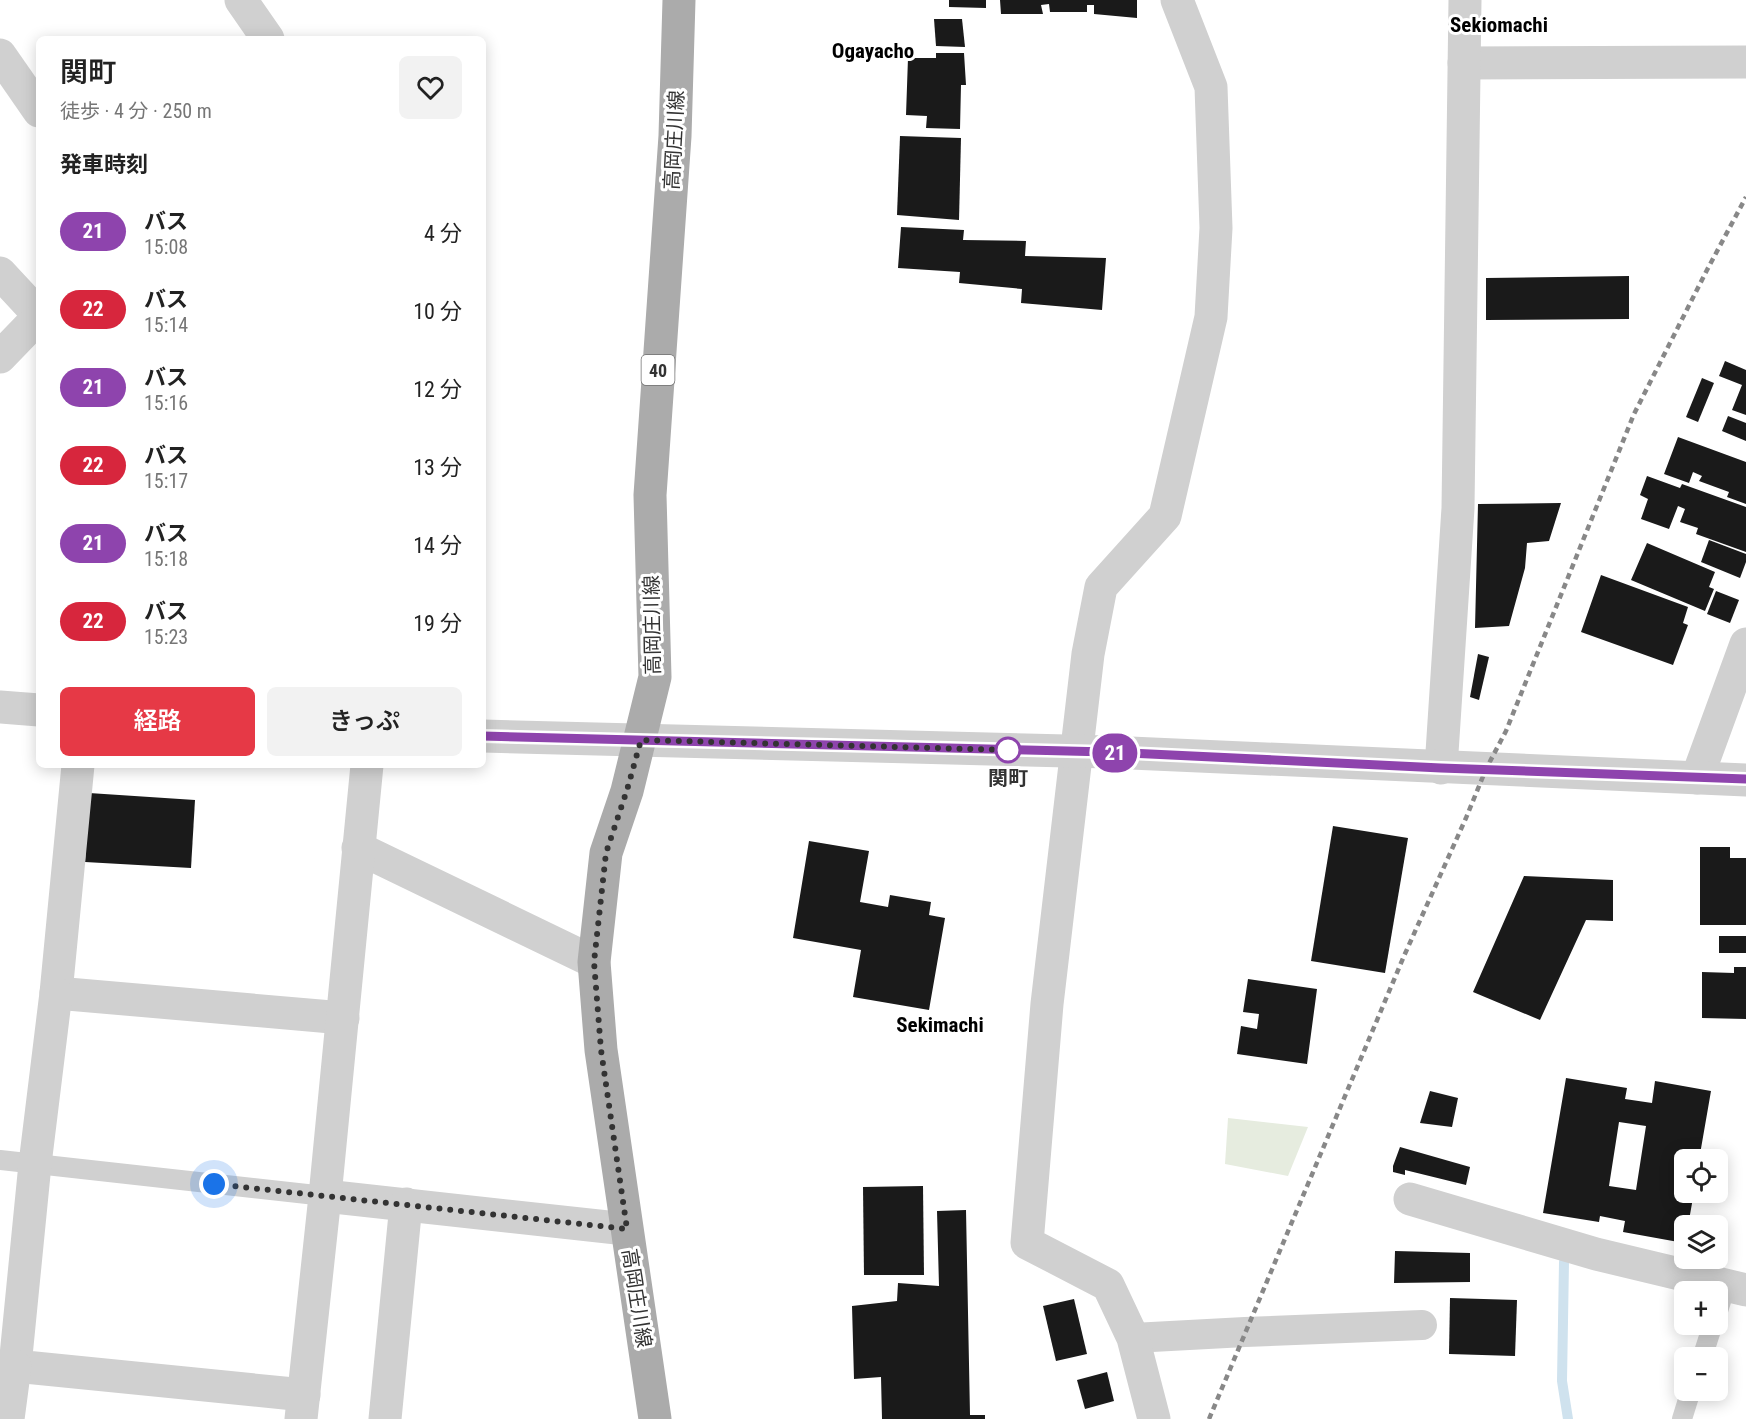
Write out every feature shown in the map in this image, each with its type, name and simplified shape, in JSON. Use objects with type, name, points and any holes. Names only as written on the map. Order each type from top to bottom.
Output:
[{"type":"main road","name":"高岡庄川線","points":[[655,1419],[601,1050],[594,962],[606,853],[641,740],[655,677],[650,495],[675,136],[679,0]]},
{"type":"street","points":[[241,0],[266,36]]},
{"type":"street","points":[[1154,1419],[1133,1338],[1108,1285],[1027,1243],[1047,1004],[1088,654],[1101,587],[1165,516],[1211,317],[1216,228],[1211,87],[1178,0]]},
{"type":"street","points":[[1441,768],[1458,508],[1466,0]]},
{"type":"street","points":[[0,54],[10,89],[36,109]]},
{"type":"street","points":[[1464,63],[1746,62]]},
{"type":"street","points":[[0,273],[36,326],[0,357]]},
{"type":"street","points":[[1697,778],[1746,644]]},
{"type":"street","points":[[0,707],[36,710]]},
{"type":"street","points":[[486,736],[1077,752],[1746,780]]},
{"type":"street","points":[[8,1419],[56,993],[78,768]]},
{"type":"street","points":[[15,1366],[302,1407],[368,768]]},
{"type":"street","points":[[358,848],[594,962]]},
{"type":"street","points":[[56,993],[343,1018]]},
{"type":"street","points":[[325,1196],[627,1229]]},
{"type":"street","points":[[1410,1199],[1730,1295]]},
{"type":"street","points":[[385,1419],[406,1204]]},
{"type":"street","points":[[1133,1338],[1422,1325]]},
{"type":"lane","points":[[0,1160],[325,1196]]},
{"type":"lane","points":[[1682,1419],[1688,1401]]},
{"type":"shaded area","points":[[1228,1118],[1308,1127],[1288,1176],[1225,1164]]},
{"type":"building","points":[[949,0],[986,0],[986,8],[949,7]]},
{"type":"building","points":[[1000,0],[1137,0],[1137,18],[1094,14],[1094,5],[1087,5],[1087,12],[1050,12],[1049,4],[1041,5],[1043,14],[1001,14]]},
{"type":"building","points":[[934,19],[962,19],[965,47],[936,46]]},
{"type":"building","points":[[936,53],[964,53],[966,85],[961,85],[960,129],[926,128],[927,116],[906,115],[908,58],[936,58]]},
{"type":"building","points":[[900,136],[961,138],[959,220],[897,215]]},
{"type":"building","points":[[901,227],[964,230],[963,240],[1026,241],[1025,256],[1106,258],[1102,310],[1021,303],[1022,289],[959,283],[960,272],[898,268]]},
{"type":"building","points":[[1629,276],[1629,319],[1486,320],[1486,278]]},
{"type":"building","points":[[1725,361],[1746,370],[1746,415],[1732,410],[1742,385],[1719,376]]},
{"type":"building","points":[[1702,378],[1714,383],[1698,422],[1686,417]]},
{"type":"building","points":[[1728,416],[1746,423],[1746,441],[1722,431]]},
{"type":"building","points":[[1678,437],[1746,462],[1746,504],[1727,497],[1729,492],[1699,481],[1702,476],[1693,472],[1689,483],[1664,474]]},
{"type":"building","points":[[1647,476],[1680,488],[1682,484],[1746,507],[1746,552],[1696,534],[1698,528],[1680,522],[1685,509],[1678,506],[1669,529],[1641,519],[1648,499],[1640,495]]},
{"type":"building","points":[[1561,503],[1549,541],[1527,543],[1525,568],[1509,626],[1475,628],[1478,504]]},
{"type":"building","points":[[1709,540],[1746,554],[1746,562],[1740,578],[1701,562]]},
{"type":"building","points":[[1647,543],[1715,572],[1709,587],[1714,589],[1705,611],[1631,580]]},
{"type":"building","points":[[1601,575],[1688,607],[1683,623],[1688,625],[1673,665],[1581,632]]},
{"type":"building","points":[[1716,591],[1739,600],[1730,623],[1707,614]]},
{"type":"building","points":[[1478,654],[1489,657],[1479,700],[1470,697]]},
{"type":"building","points":[[89,793],[195,800],[191,868],[85,862]]},
{"type":"building","points":[[1333,826],[1408,838],[1385,973],[1311,961]]},
{"type":"building","points":[[809,841],[869,851],[860,902],[888,907],[890,895],[931,902],[929,915],[945,918],[929,1010],[853,997],[861,950],[793,938]]},
{"type":"building","points":[[1700,847],[1730,847],[1730,858],[1746,858],[1746,925],[1700,925]]},
{"type":"building","points":[[1524,876],[1613,880],[1613,921],[1586,920],[1540,1020],[1473,992]]},
{"type":"building","points":[[1719,936],[1746,936],[1746,953],[1719,953]]},
{"type":"building","points":[[1734,967],[1746,967],[1746,1019],[1702,1018],[1702,972],[1734,973]]},
{"type":"building","points":[[1248,979],[1317,989],[1307,1064],[1237,1054],[1241,1026],[1257,1029],[1259,1014],[1243,1012]]},
{"type":"building","points":[[1566,1078],[1627,1088],[1625,1099],[1652,1103],[1655,1081],[1711,1091],[1701,1149],[1674,1149],[1674,1203],[1692,1203],[1690,1215],[1674,1215],[1674,1241],[1623,1232],[1625,1221],[1600,1216],[1599,1222],[1543,1213]],"holes":[[[1619,1122],[1646,1126],[1636,1190],[1609,1186]]]},
{"type":"building","points":[[1430,1091],[1458,1098],[1452,1127],[1420,1123]]},
{"type":"building","points":[[1400,1147],[1470,1167],[1466,1185],[1405,1170],[1405,1175],[1393,1172]]},
{"type":"building","points":[[923,1186],[924,1275],[864,1275],[863,1187]]},
{"type":"building","points":[[966,1210],[970,1415],[985,1415],[985,1419],[882,1419],[881,1377],[854,1379],[852,1306],[897,1301],[898,1283],[939,1286],[937,1211]]},
{"type":"building","points":[[1395,1251],[1470,1253],[1470,1282],[1394,1283]]},
{"type":"building","points":[[1450,1298],[1517,1300],[1515,1356],[1449,1354]]},
{"type":"building","points":[[1074,1299],[1087,1354],[1056,1361],[1043,1306]]},
{"type":"building","points":[[1107,1372],[1114,1401],[1085,1409],[1077,1380]]},
{"type":"waterway","points":[[1564,1262],[1562,1381],[1568,1419]]},
{"type":"railway","points":[[1209,1419],[1404,956],[1486,769],[1506,731],[1634,414],[1746,197]]},
{"type":"bus line","name":"21","points":[[486,736],[1108,752],[1441,768],[1746,779]]},
{"type":"place","name":"関町","points":[[1008,750]]},
{"type":"district","name":"Sekiomachi","points":[[1499,25]]},
{"type":"district","name":"Ogayacho","points":[[873,51]]},
{"type":"district","name":"Sekimachi","points":[[940,1025]]},
{"type":"route","points":[[214,1184],[627,1229],[601,1050],[594,962],[606,853],[641,740],[1008,750]]}]
